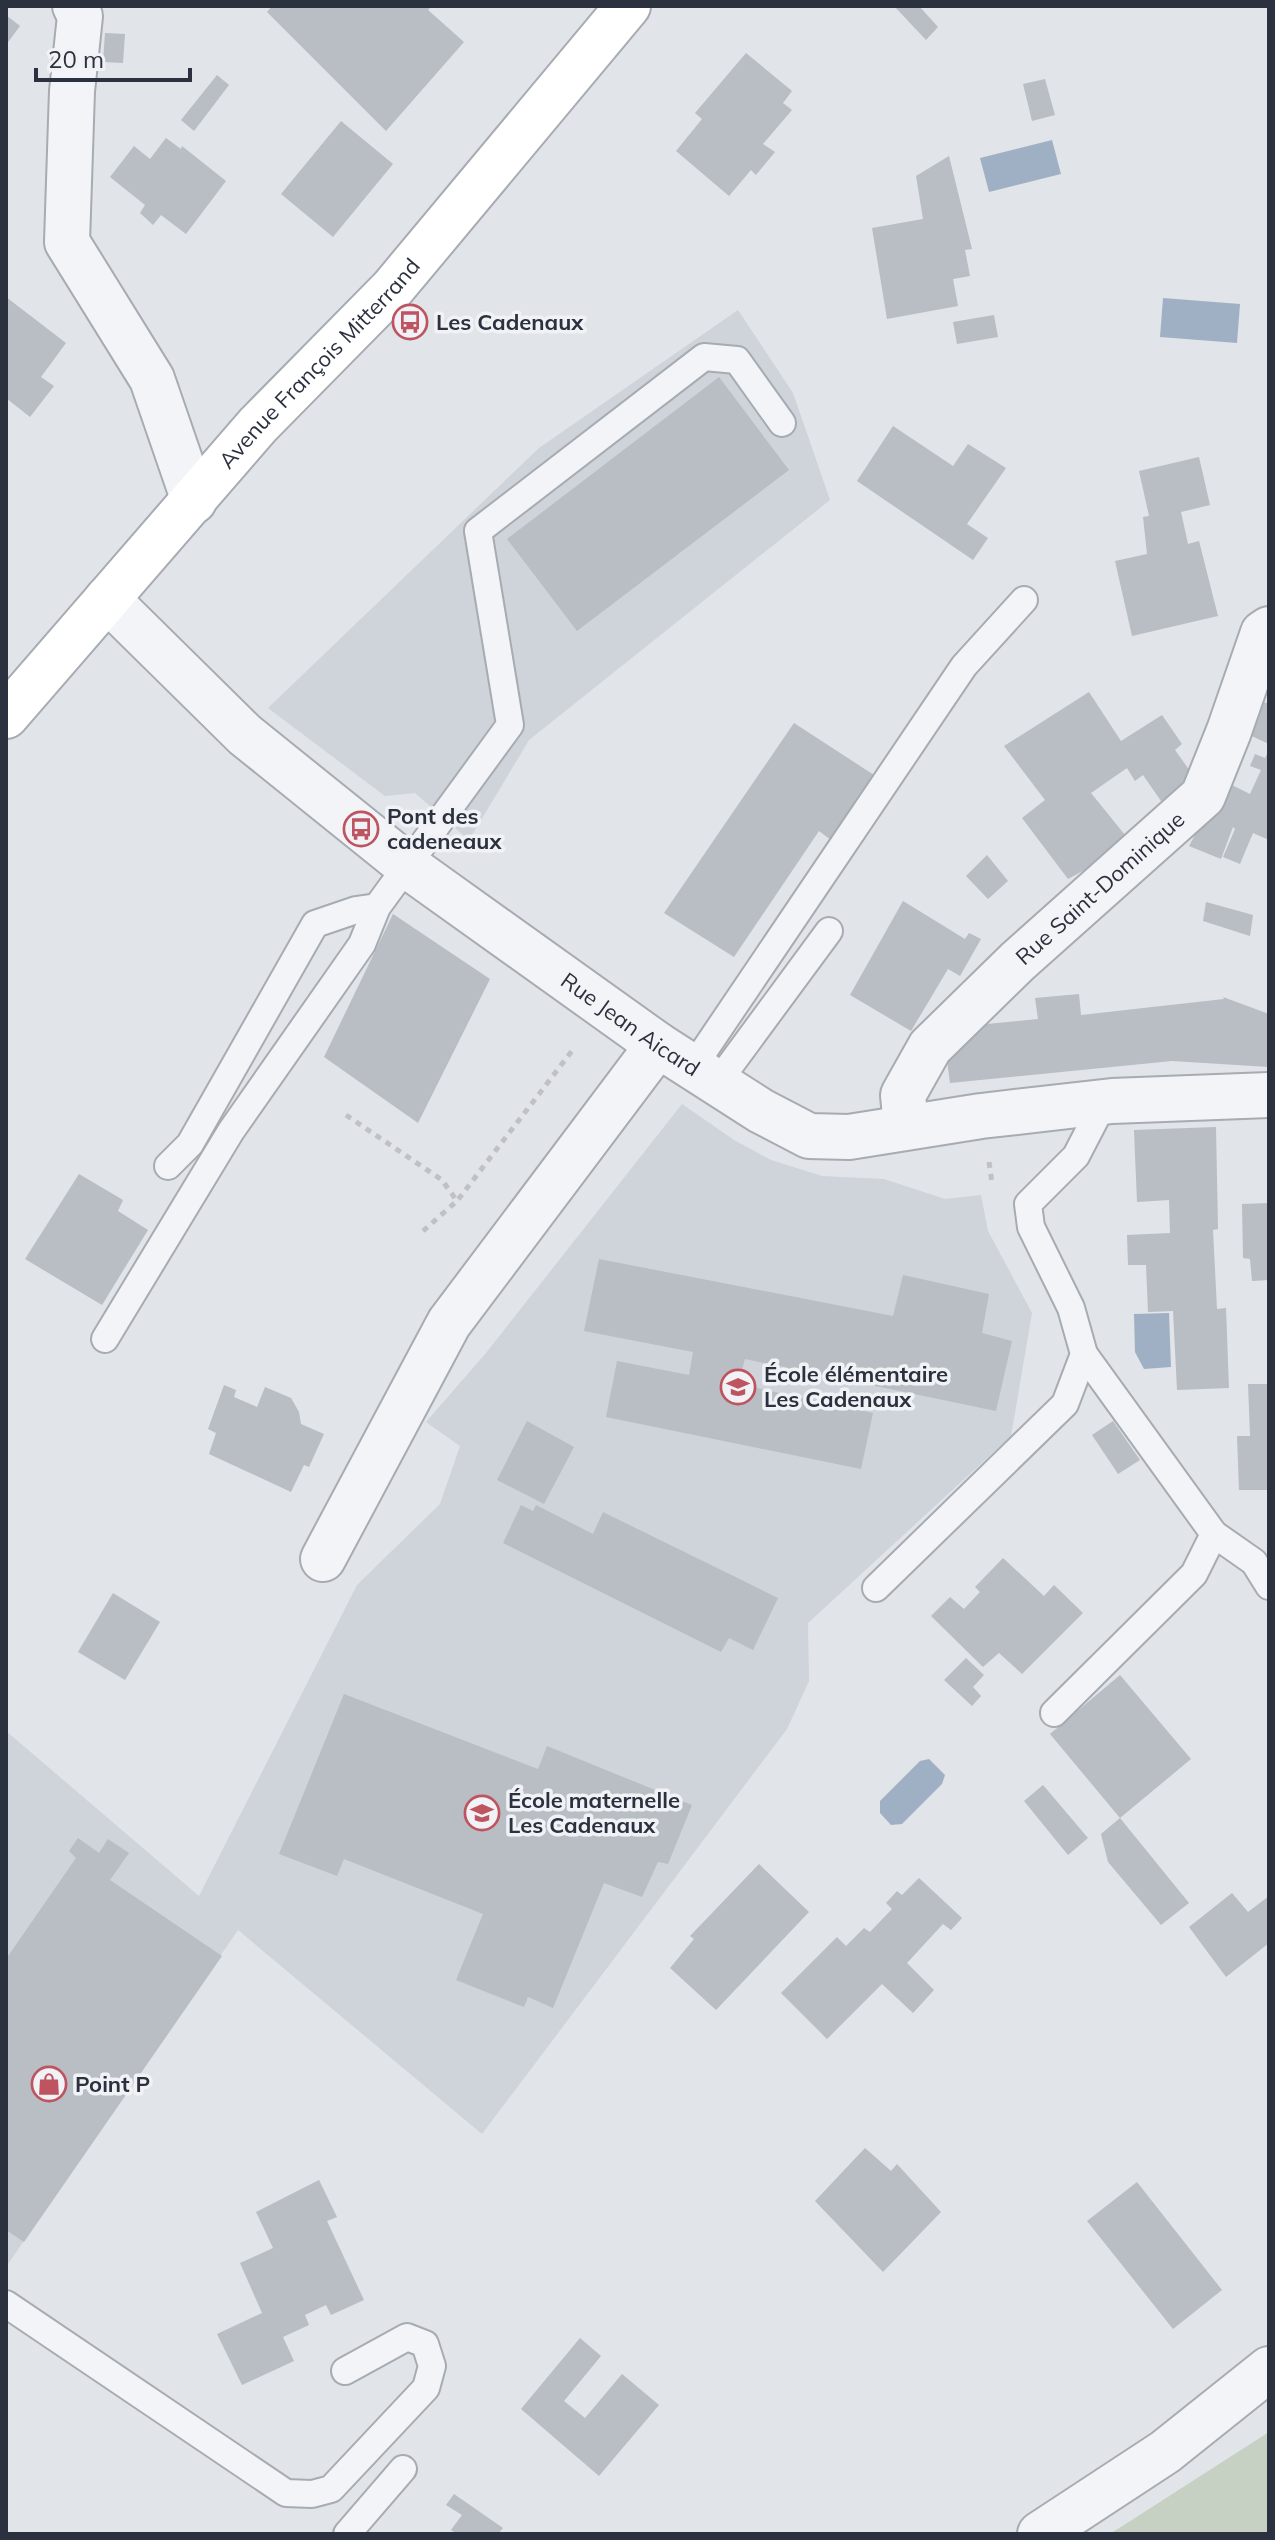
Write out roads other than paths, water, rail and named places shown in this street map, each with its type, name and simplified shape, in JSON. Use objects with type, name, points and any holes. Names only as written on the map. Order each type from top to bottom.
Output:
[{"type":"main road","name":"Avenue François Mitterrand","points":[[6,716],[258,425],[392,289],[628,6]]},
{"type":"street","points":[[75,6],[80,16],[72,91],[67,242],[152,379],[194,501]]},
{"type":"street","name":"Rue Jean Aicard","points":[[107,599],[245,735],[409,867],[690,1065],[761,1111],[809,1136],[849,1137],[1104,1102],[1269,1095]]},
{"type":"street","name":"Rue Saint-Dominique","points":[[906,1127],[903,1095],[930,1047],[1018,961],[1203,796],[1263,633],[1269,629]]},
{"type":"street","points":[[323,1559],[449,1323],[690,1065]]},
{"type":"street","points":[[1040,2534],[1165,2452],[1269,2369]]},
{"type":"lane","points":[[105,1339],[231,1131],[362,944],[377,907],[510,725],[478,531],[704,357],[737,360],[782,423]]},
{"type":"lane","points":[[690,1065],[964,666],[1024,600]]},
{"type":"lane","points":[[168,1166],[190,1144],[315,924],[356,910],[377,907]]},
{"type":"lane","points":[[690,1065],[829,931]]},
{"type":"lane","points":[[1104,1102],[1076,1156],[1028,1204],[1031,1227],[1071,1308],[1084,1354],[1214,1534],[1254,1562],[1269,1586]]},
{"type":"lane","points":[[876,1588],[1065,1404],[1084,1354]]},
{"type":"lane","points":[[1054,1713],[1194,1574],[1214,1534]]},
{"type":"lane","points":[[6,2304],[286,2493],[312,2494],[331,2489],[426,2388],[432,2366],[425,2344],[407,2337],[345,2371]]},
{"type":"lane","points":[[347,2534],[403,2469]]},
{"type":"water","points":[[1052,140],[1061,174],[989,192],[980,158]]},
{"type":"water","points":[[1163,298],[1240,304],[1237,343],[1160,337]]},
{"type":"water","points":[[1169,1313],[1171,1367],[1144,1369],[1135,1352],[1134,1314]]},
{"type":"water","points":[[929,1759],[945,1775],[942,1784],[902,1824],[891,1825],[880,1813],[880,1801],[920,1761]]},
{"type":"place","name":"Les Cadenaux","points":[[410,322]]},
{"type":"place","name":"Pont des cadeneaux","points":[[361,829]]},
{"type":"place","name":"École élémentaire Les Cadenaux","points":[[738,1387]]},
{"type":"place","name":"École maternelle Les Cadenaux","points":[[482,1813]]},
{"type":"place","name":"Point P","points":[[49,2084]]}]
